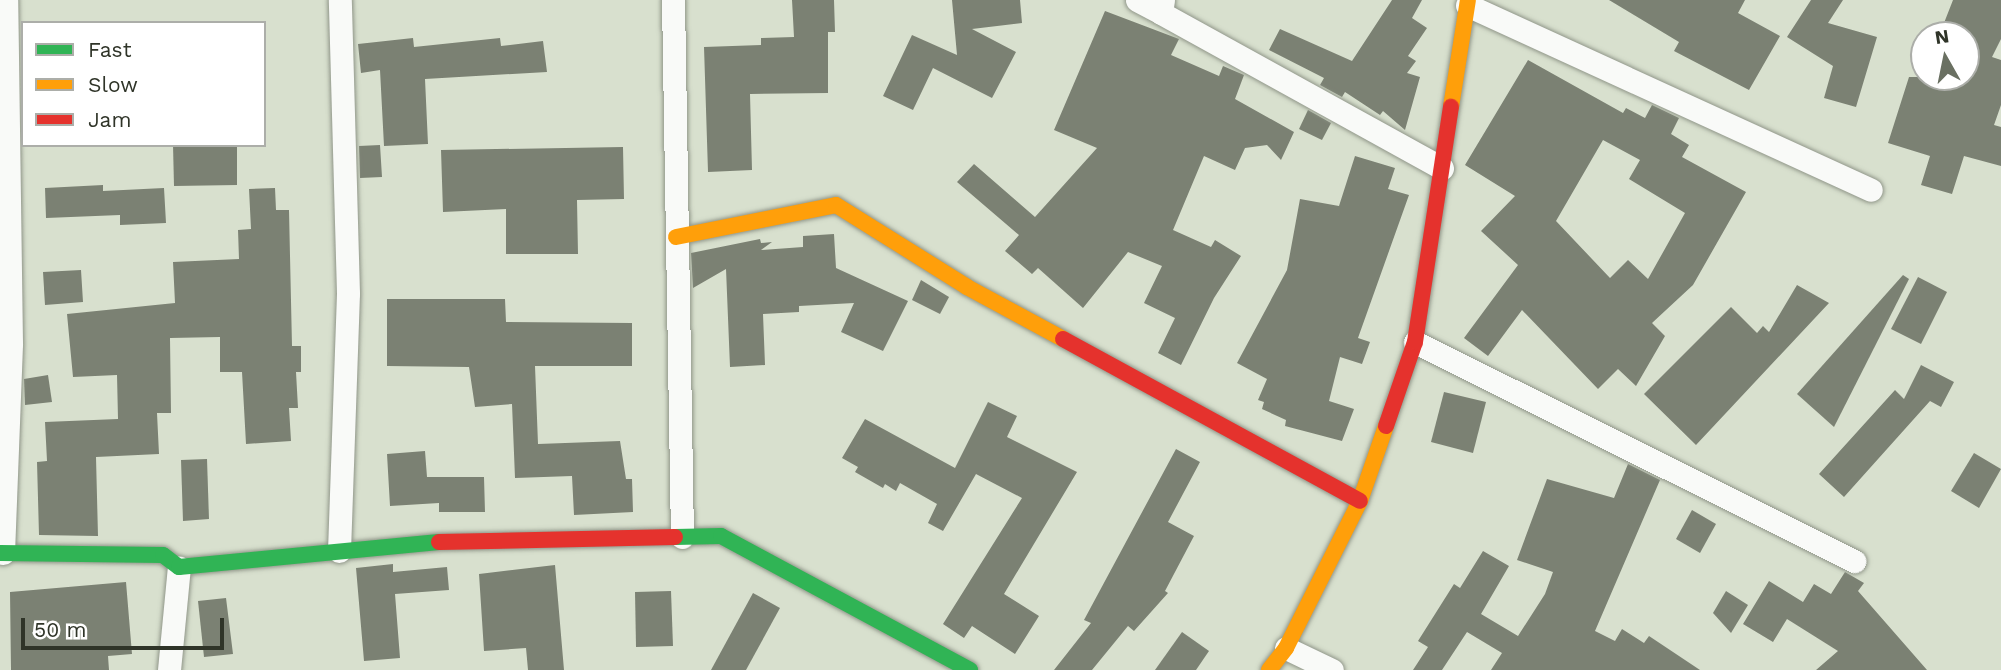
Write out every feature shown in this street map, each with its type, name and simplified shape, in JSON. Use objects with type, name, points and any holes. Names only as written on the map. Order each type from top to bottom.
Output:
[{"type":"street","points":[[6,0],[11,342],[2,553],[163,555],[179,567],[432,542],[721,536],[971,670]]},
{"type":"street","points":[[339,551],[348,293],[340,0]]},
{"type":"street","points":[[673,0],[682,537]]},
{"type":"street","points":[[1137,0],[1162,6],[1442,168]]},
{"type":"street","points":[[1269,670],[1286,648],[1360,501],[1415,342],[1468,3],[1871,190]]},
{"type":"street","points":[[676,237],[836,205],[967,287],[1360,501]]},
{"type":"street","points":[[1415,342],[1855,561]]},
{"type":"street","points":[[169,670],[179,567]]},
{"type":"street","points":[[1286,648],[1332,670]]},
{"type":"building","points":[[792,0],[834,0],[835,32],[828,32],[828,93],[750,94],[752,170],[708,172],[704,47],[761,45],[761,38],[794,37]]},
{"type":"building","points":[[952,0],[1020,0],[1022,23],[972,29],[1016,52],[992,98],[933,68],[913,110],[883,96],[912,35],[957,55]]},
{"type":"building","points":[[1392,0],[1422,0],[1412,18],[1427,28],[1408,56],[1416,61],[1407,73],[1420,77],[1405,130],[1383,111],[1380,115],[1345,92],[1342,97],[1320,85],[1324,78],[1269,50],[1280,29],[1352,61]]},
{"type":"building","points":[[1609,0],[1745,0],[1738,13],[1780,36],[1749,90],[1674,51],[1679,42]]},
{"type":"building","points":[[1811,0],[1843,0],[1828,23],[1877,37],[1856,107],[1824,98],[1833,66],[1787,37]]},
{"type":"building","points":[[1953,0],[2001,0],[2001,39],[1992,57],[2001,60],[2001,105],[1994,125],[2001,127],[2001,166],[1964,156],[1952,194],[1921,185],[1930,156],[1888,143],[1909,77],[1910,91],[1980,91],[1980,21],[1945,21]]},
{"type":"building","points":[[1105,11],[1179,39],[1171,55],[1219,76],[1223,66],[1244,75],[1235,99],[1294,132],[1281,160],[1267,145],[1245,148],[1235,170],[1204,156],[1173,230],[1211,247],[1215,240],[1241,256],[1214,298],[1181,365],[1158,353],[1175,318],[1144,303],[1162,266],[1128,252],[1083,308],[1038,268],[1032,274],[1005,251],[1019,235],[957,182],[974,164],[1035,217],[1097,148],[1054,130]]},
{"type":"building","points":[[413,38],[414,47],[500,38],[501,46],[543,41],[547,72],[425,79],[428,144],[384,146],[380,70],[361,73],[358,44]]},
{"type":"building","points":[[1528,60],[1623,113],[1626,108],[1645,118],[1652,105],[1679,118],[1671,134],[1689,145],[1682,157],[1746,192],[1693,285],[1652,323],[1665,336],[1636,386],[1618,369],[1598,389],[1522,310],[1488,356],[1464,338],[1518,265],[1481,231],[1515,196],[1465,165]],"holes":[[[1603,140],[1640,160],[1629,179],[1685,213],[1648,279],[1628,260],[1610,278],[1556,221]]]},
{"type":"building","points":[[1308,110],[1331,123],[1322,140],[1299,129]]},
{"type":"building","points":[[380,145],[382,177],[360,178],[359,146]]},
{"type":"building","points":[[173,147],[237,147],[237,185],[174,186]]},
{"type":"building","points":[[623,147],[624,199],[577,200],[578,254],[506,254],[506,209],[443,212],[441,150]]},
{"type":"building","points":[[1355,156],[1395,168],[1388,189],[1409,195],[1358,338],[1370,342],[1362,364],[1340,357],[1329,401],[1354,409],[1342,441],[1285,426],[1286,420],[1262,409],[1264,402],[1258,400],[1267,379],[1237,363],[1287,270],[1300,199],[1339,206]]},
{"type":"building","points":[[103,185],[103,191],[164,188],[166,223],[120,225],[120,215],[46,218],[45,188]]},
{"type":"building","points":[[275,188],[276,210],[289,210],[292,346],[301,346],[301,372],[296,372],[298,408],[289,408],[291,441],[246,444],[242,372],[220,372],[220,337],[170,338],[171,413],[157,413],[159,454],[96,457],[98,536],[39,535],[37,462],[47,461],[45,422],[118,419],[117,375],[73,377],[67,314],[175,303],[173,262],[239,259],[238,230],[251,229],[249,189]]},
{"type":"building","points":[[834,234],[836,268],[908,301],[883,351],[841,332],[854,303],[799,306],[799,312],[763,314],[765,365],[730,367],[726,269],[693,288],[691,253],[760,239],[761,243],[772,242],[761,250],[803,247],[803,236]]},
{"type":"building","points":[[81,270],[83,302],[45,305],[43,272]]},
{"type":"building","points":[[1903,275],[1909,279],[1834,427],[1797,394]]},
{"type":"building","points":[[1918,277],[1947,292],[1921,344],[1891,329]]},
{"type":"building","points":[[921,280],[949,297],[940,314],[912,300]]},
{"type":"building","points":[[1797,285],[1829,303],[1696,445],[1644,394],[1731,307],[1757,333],[1763,326],[1769,332]]},
{"type":"building","points":[[387,299],[505,299],[506,322],[632,323],[632,366],[535,366],[538,444],[620,441],[626,479],[632,479],[633,512],[574,515],[572,476],[515,478],[512,404],[475,407],[469,367],[387,366]]},
{"type":"building","points":[[1921,365],[1954,382],[1941,407],[1930,401],[1844,497],[1819,474],[1895,390],[1904,399]]},
{"type":"building","points":[[48,375],[52,402],[25,405],[24,379]]},
{"type":"building","points":[[1444,392],[1486,402],[1473,453],[1431,442]]},
{"type":"building","points":[[988,402],[1017,416],[1007,437],[1077,472],[1004,594],[1039,616],[1015,654],[972,626],[964,638],[943,624],[1022,498],[976,474],[943,531],[928,523],[937,504],[900,483],[896,491],[885,484],[883,488],[855,472],[858,467],[842,458],[865,419],[955,468]]},
{"type":"building","points":[[1176,449],[1200,462],[1168,522],[1194,536],[1165,591],[1168,593],[1134,631],[1128,626],[1092,670],[1054,670],[1091,623],[1084,620]]},
{"type":"building","points":[[425,451],[427,477],[484,477],[485,512],[439,512],[439,503],[390,506],[387,454]]},
{"type":"building","points":[[1974,453],[2001,469],[1979,508],[1951,491]]},
{"type":"building","points":[[207,459],[209,519],[183,521],[181,460]]},
{"type":"building","points":[[1628,464],[1660,480],[1595,631],[1615,641],[1622,629],[1644,643],[1649,636],[1700,670],[1491,670],[1502,653],[1467,632],[1442,670],[1413,670],[1428,647],[1418,641],[1454,584],[1460,588],[1483,551],[1509,566],[1481,614],[1518,636],[1545,594],[1553,572],[1517,560],[1547,479],[1614,498]]},
{"type":"building","points":[[1692,510],[1716,524],[1700,553],[1676,539]]},
{"type":"building","points":[[393,564],[393,572],[447,567],[449,590],[395,594],[400,658],[364,661],[356,568]]},
{"type":"building","points":[[555,565],[564,670],[528,670],[526,648],[484,651],[479,574]]},
{"type":"building","points":[[1845,572],[1864,583],[1858,591],[1927,670],[1816,670],[1838,651],[1787,619],[1773,642],[1743,624],[1769,581],[1803,602],[1814,584],[1831,594]]},
{"type":"building","points":[[126,582],[132,654],[108,656],[109,670],[11,670],[10,592]]},
{"type":"building","points":[[671,591],[673,646],[636,647],[635,592]]},
{"type":"building","points":[[1726,591],[1748,605],[1731,633],[1713,613]]},
{"type":"building","points":[[753,593],[780,608],[746,670],[711,670]]},
{"type":"building","points":[[226,598],[233,654],[204,657],[198,601]]},
{"type":"building","points":[[1182,632],[1209,651],[1196,670],[1155,670]]},
{"type":"traffic: fast","points":[[675,537],[721,536],[970,670]]},
{"type":"traffic: fast","points":[[0,553],[163,555],[179,567],[439,542]]},
{"type":"traffic: slow","points":[[1451,107],[1468,0]]},
{"type":"traffic: slow","points":[[676,237],[836,205],[967,287],[1063,339]]},
{"type":"traffic: slow","points":[[1269,670],[1286,648],[1360,501],[1386,426]]},
{"type":"traffic: jam","points":[[1386,426],[1415,342],[1451,107]]},
{"type":"traffic: jam","points":[[1063,339],[1360,501]]},
{"type":"traffic: jam","points":[[439,542],[675,537]]}]
